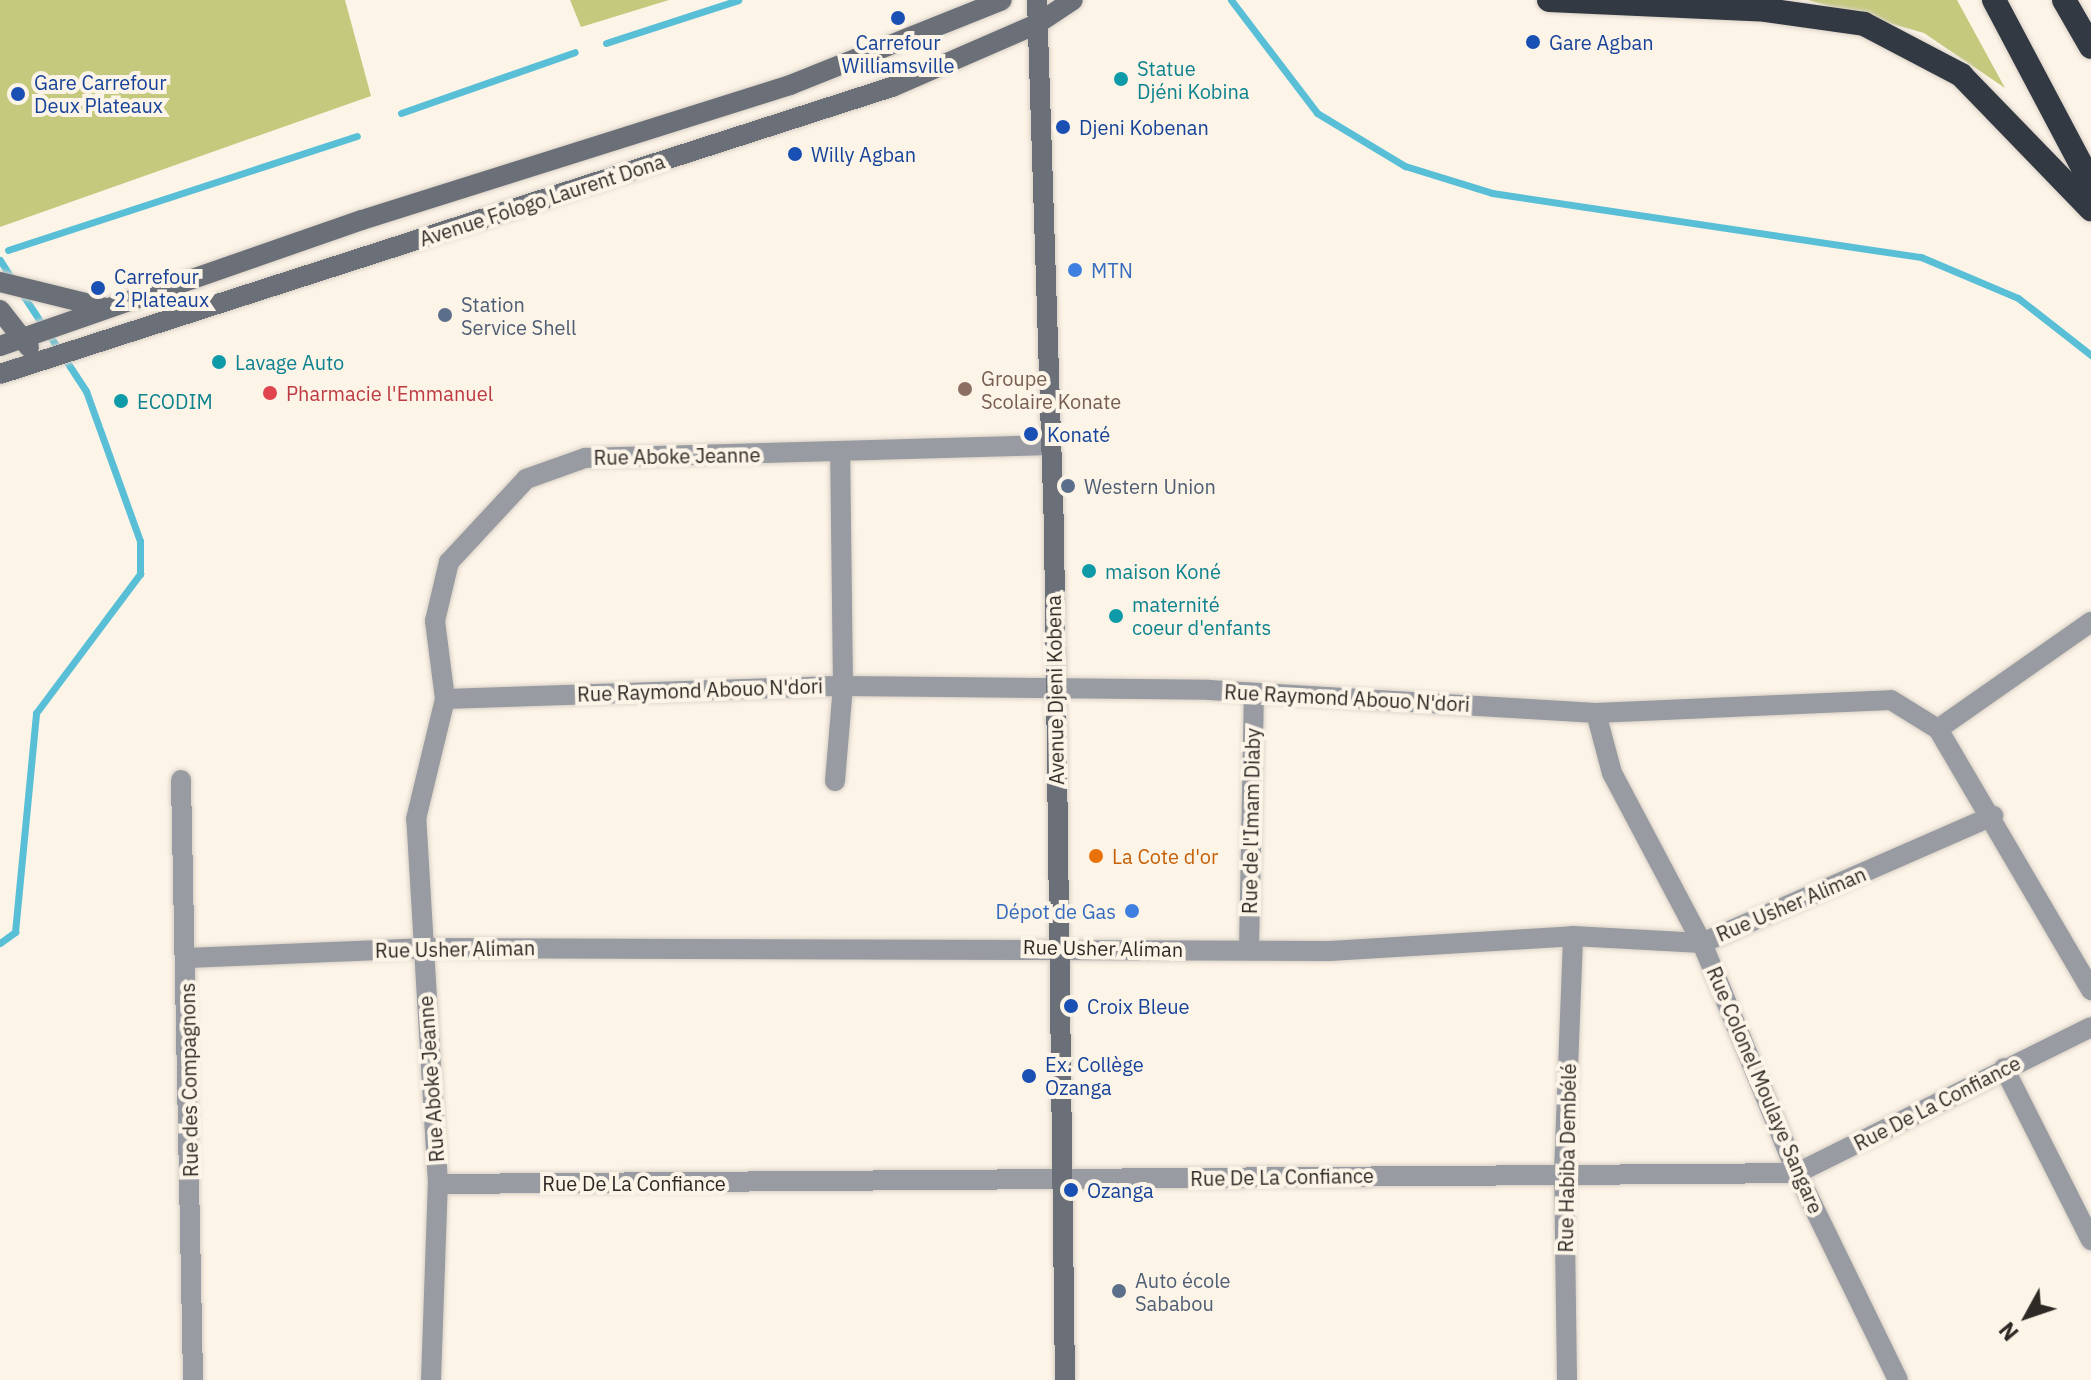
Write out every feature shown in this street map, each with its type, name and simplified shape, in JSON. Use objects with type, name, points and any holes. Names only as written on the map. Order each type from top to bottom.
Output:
[{"type":"highway","points":[[1549,0],[1766,10],[1864,24],[1961,75],[2091,209]]},
{"type":"highway","points":[[1994,0],[2091,183]]},
{"type":"highway","points":[[2064,0],[2091,47]]},
{"type":"main road","name":"Avenue Fologo Laurent Dona","points":[[0,346],[790,85],[1002,0]]},
{"type":"main road","name":"Avenue Djeni Kobena","points":[[1037,0],[1051,445],[1065,1380]]},
{"type":"main road","name":"Avenue Fologo Laurent Dona","points":[[0,374],[892,87],[1037,24],[1073,0]]},
{"type":"main road","points":[[0,282],[110,308]]},
{"type":"main road","points":[[0,310],[25,338],[35,362]]},
{"type":"street","name":"Rue Aboke Jeanne","points":[[431,1380],[438,1184],[416,819],[445,699],[439,585],[449,562],[526,479],[585,458],[1051,445]]},
{"type":"street","points":[[835,781],[843,686],[840,453]]},
{"type":"street","points":[[1938,729],[2091,622]]},
{"type":"street","name":"Rue Raymond Abouo N'dori","points":[[445,699],[843,686],[1054,686],[1254,693],[1596,713],[1891,700],[1938,729],[1993,816],[2091,990]]},
{"type":"street","name":"Rue de l'Imam Diaby","points":[[1249,950],[1254,693]]},
{"type":"street","name":"Rue Colonel Moulaye Sangare","points":[[1596,713],[1612,773],[1702,943],[1797,1173],[1898,1380]]},
{"type":"street","name":"Rue des Compagnons","points":[[181,780],[187,958],[193,1380]]},
{"type":"street","name":"Rue Usher Aliman","points":[[187,958],[422,948],[1058,947],[1249,950],[1573,936],[1702,943],[1993,816]]},
{"type":"street","name":"Rue Habiba Dembélé","points":[[1567,1380],[1564,1173],[1573,936]]},
{"type":"street","name":"Rue De La Confiance","points":[[438,1184],[1797,1173],[2091,1027]]},
{"type":"street","points":[[2004,1068],[2091,1240]]},
{"type":"green space","points":[[0,0],[345,0],[371,96],[0,227]]},
{"type":"green space","points":[[570,0],[669,0],[581,27]]},
{"type":"green space","points":[[1808,0],[1957,0],[2005,88],[1924,33]]},
{"type":"waterway","points":[[606,43],[738,0]]},
{"type":"waterway","points":[[1231,0],[1317,113],[1405,166],[1492,193],[1921,257],[2018,298],[2091,355]]},
{"type":"waterway","points":[[401,113],[575,52]]},
{"type":"waterway","points":[[8,250],[357,136]]},
{"type":"waterway","points":[[0,260],[14,282]]},
{"type":"waterway","points":[[0,943],[15,932],[36,713],[140,574],[140,541],[86,391],[21,292]]},
{"type":"place","name":"Carrefour Williamsville","points":[[898,18]]},
{"type":"place","name":"Gare Agban","points":[[1533,42]]},
{"type":"place","name":"Statue Djéni Kobina","points":[[1121,79]]},
{"type":"place","name":"Gare Carrefour Deux Plateaux","points":[[18,94]]},
{"type":"place","name":"Djeni Kobenan","points":[[1063,127]]},
{"type":"place","name":"Willy Agban","points":[[795,154]]},
{"type":"place","name":"MTN","points":[[1075,270]]},
{"type":"place","name":"Carrefour 2 Plateaux","points":[[98,288]]},
{"type":"place","name":"Station Service Shell","points":[[445,315]]},
{"type":"place","name":"Lavage Auto","points":[[219,362]]},
{"type":"place","name":"Groupe Scolaire Konate","points":[[965,389]]},
{"type":"place","name":"Pharmacie l'Emmanuel","points":[[270,393]]},
{"type":"place","name":"ECODIM","points":[[121,401]]},
{"type":"place","name":"Konaté","points":[[1031,434]]},
{"type":"place","name":"Western Union","points":[[1068,486]]},
{"type":"place","name":"maison Koné","points":[[1089,571]]},
{"type":"place","name":"maternité coeur d'enfants","points":[[1116,616]]},
{"type":"place","name":"La Cote d'or","points":[[1096,856]]},
{"type":"place","name":"Dépot de Gas","points":[[1132,911]]},
{"type":"place","name":"Croix Bleue","points":[[1071,1006]]},
{"type":"place","name":"Ex. Collège Ozanga","points":[[1029,1076]]},
{"type":"place","name":"Ozanga","points":[[1071,1190]]},
{"type":"place","name":"Auto école Sababou","points":[[1119,1291]]}]
